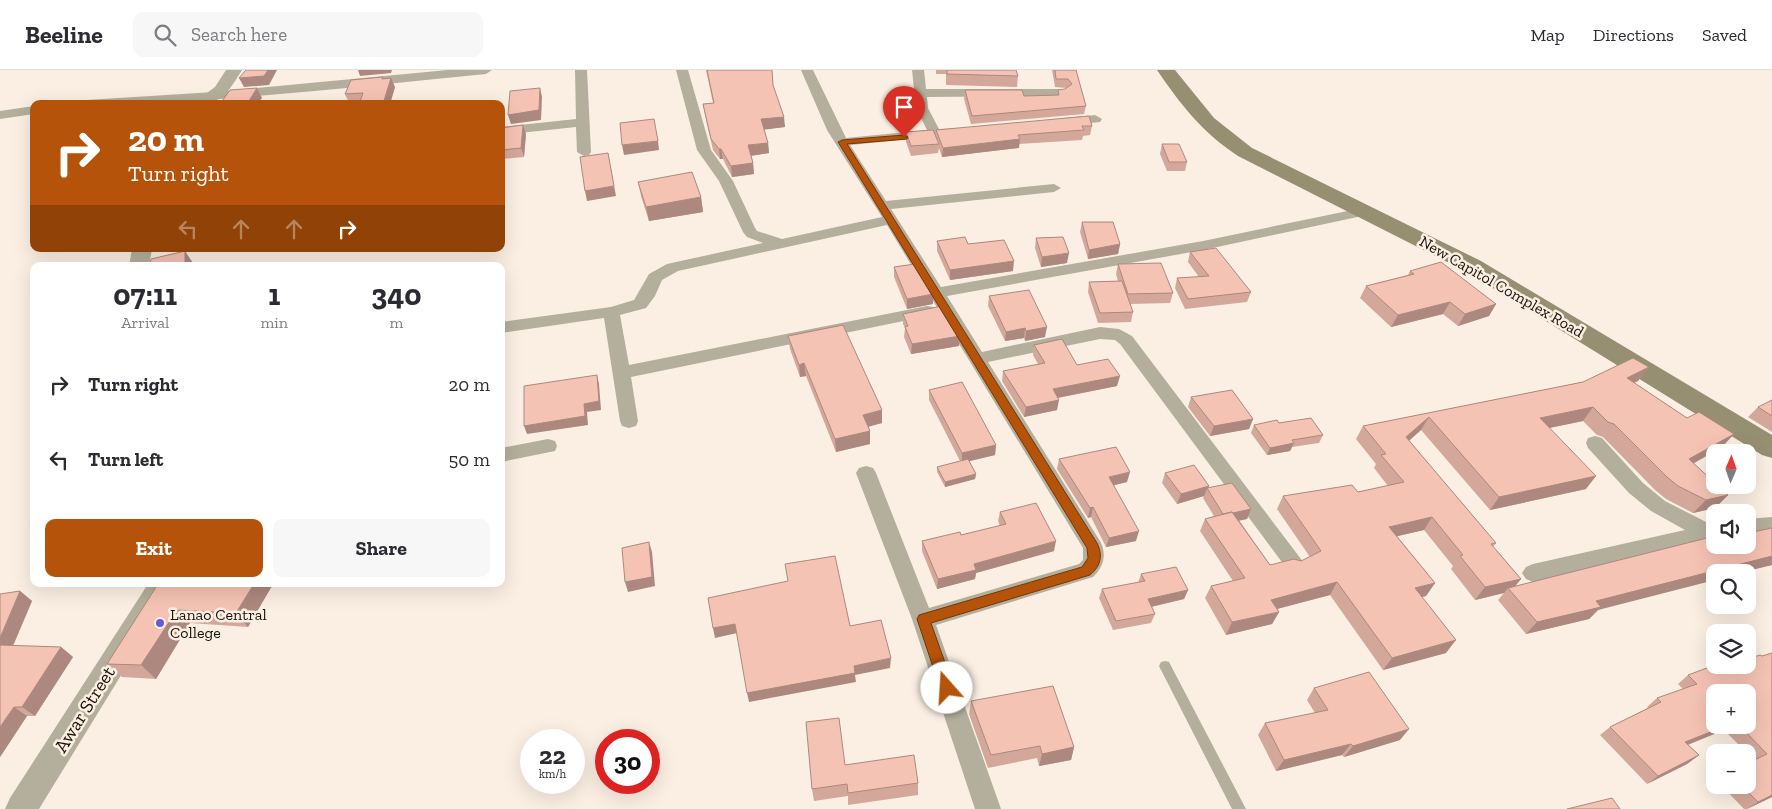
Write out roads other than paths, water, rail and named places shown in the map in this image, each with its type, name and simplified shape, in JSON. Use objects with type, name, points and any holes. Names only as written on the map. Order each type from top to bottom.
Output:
[{"type":"main road","name":"New Capitol Complex Road","points":[[1166,70],[1188,101],[1214,129],[1230,142],[1267,164],[1362,212],[1432,243],[1473,266],[1772,448]]},
{"type":"street","points":[[208,100],[215,96],[234,70]]},
{"type":"street","points":[[150,100],[215,96],[427,73],[486,70]]},
{"type":"street","points":[[581,70],[584,152]]},
{"type":"street","points":[[682,70],[704,150],[726,182],[748,229],[752,234],[780,244]]},
{"type":"street","points":[[807,70],[834,130],[1093,547],[1095,558],[1092,566],[1086,571],[923,619]]},
{"type":"street","points":[[918,70],[922,108],[935,133]]},
{"type":"street","points":[[920,93],[1062,92]]},
{"type":"street","points":[[0,115],[30,111]]},
{"type":"street","points":[[1050,124],[1095,120]]},
{"type":"street","points":[[505,130],[582,122]]},
{"type":"street","points":[[842,142],[977,130]]},
{"type":"street","points":[[881,206],[1054,188]]},
{"type":"street","points":[[621,373],[941,300],[1140,257],[1294,228],[1362,212]]},
{"type":"street","points":[[505,327],[611,312],[640,304],[647,296],[655,277],[673,266],[891,220]]},
{"type":"street","points":[[611,312],[629,421]]},
{"type":"street","points":[[976,358],[1100,334],[1119,335],[1126,340],[1294,563]]},
{"type":"street","points":[[1594,443],[1636,488],[1658,506],[1706,529]]},
{"type":"street","points":[[505,454],[548,446]]},
{"type":"street","points":[[866,473],[923,619],[988,809]]},
{"type":"street","points":[[1756,526],[1772,525]]},
{"type":"street","points":[[1533,573],[1706,532]]},
{"type":"street","name":"Awar Street","points":[[21,809],[161,587]]},
{"type":"lane","points":[[1165,666],[1239,809]]},
{"type":"place","name":"Lanao Central College","points":[[160,623]]}]
